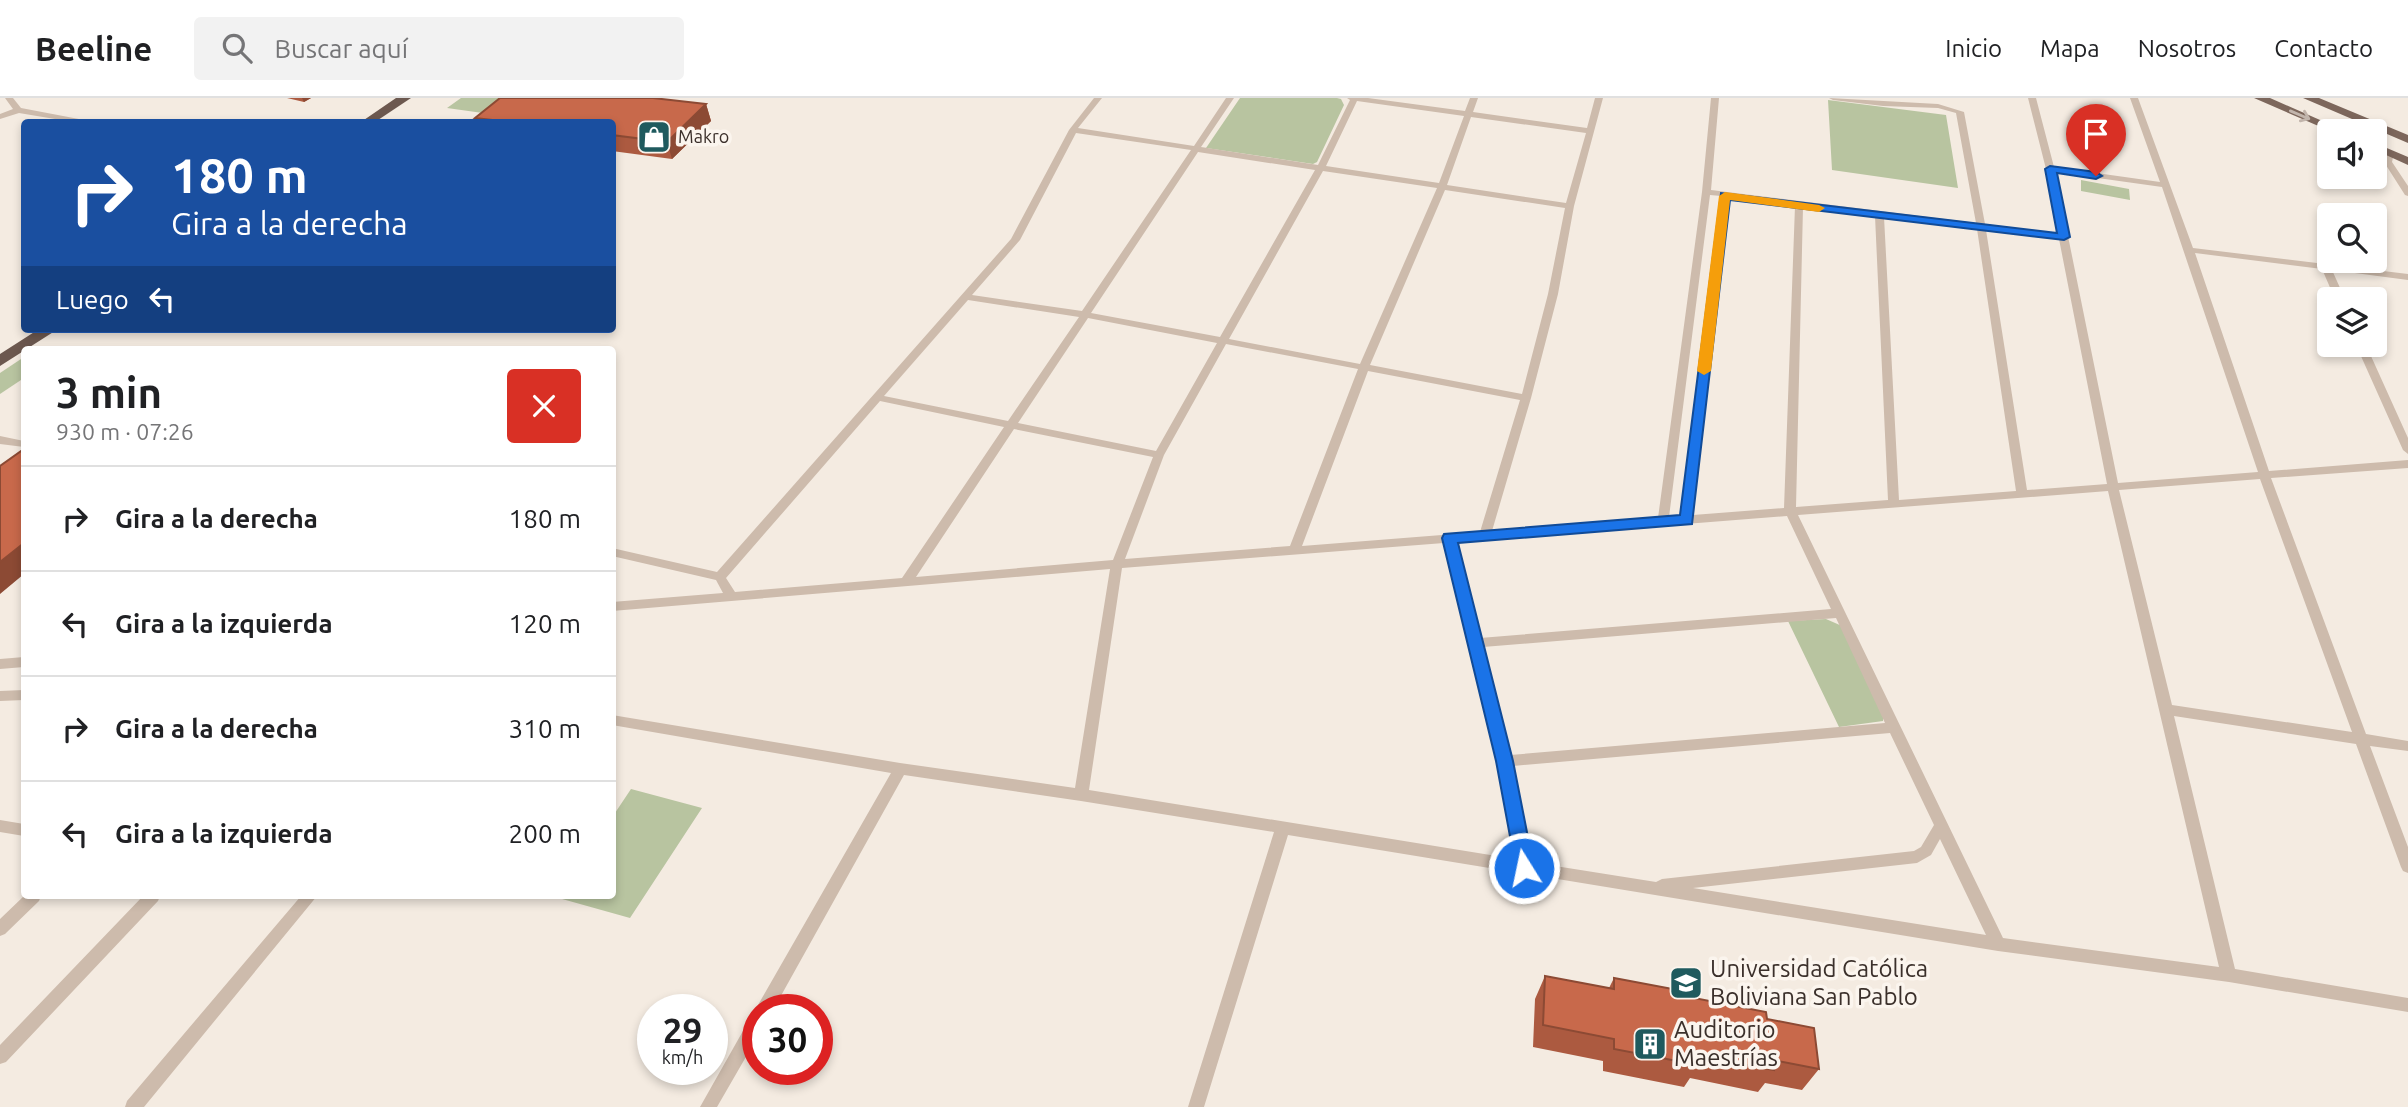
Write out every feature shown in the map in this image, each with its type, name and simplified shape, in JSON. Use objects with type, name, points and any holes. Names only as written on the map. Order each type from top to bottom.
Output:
[{"type":"highway","points":[[359,119],[391,98]]},
{"type":"highway","points":[[372,119],[405,98]]},
{"type":"highway","points":[[0,351],[28,333]]},
{"type":"highway","points":[[23,346],[44,333]]},
{"type":"highway","points":[[0,361],[21,348]]},
{"type":"main road","points":[[2260,98],[2317,122]]},
{"type":"main road","points":[[2309,98],[2408,139]]},
{"type":"main road","points":[[2387,152],[2408,161]]},
{"type":"street","points":[[9,98],[18,110]]},
{"type":"street","points":[[720,577],[968,297],[1015,240],[1073,130],[1098,98]]},
{"type":"street","points":[[906,582],[1230,98]]},
{"type":"street","points":[[1081,795],[1117,564],[1158,455],[1321,167],[1354,98],[1590,131]]},
{"type":"street","points":[[1294,551],[1363,367],[1442,187],[1474,98]]},
{"type":"street","points":[[1485,535],[1553,294],[1570,206],[1598,98]]},
{"type":"street","points":[[1663,521],[1706,192],[1715,98]]},
{"type":"street","points":[[1833,98],[1896,105],[1938,106],[1961,112],[2022,492]]},
{"type":"street","points":[[2032,98],[2050,169],[2113,487],[2229,975]]},
{"type":"street","points":[[2134,98],[2189,250],[2264,474],[2408,867]]},
{"type":"street","points":[[2,117],[18,110],[69,119]]},
{"type":"street","points":[[2,117],[21,119]]},
{"type":"street","points":[[53,119],[59,117]]},
{"type":"street","points":[[1073,130],[1570,206]]},
{"type":"street","points":[[2390,153],[2388,162],[2408,193]]},
{"type":"street","points":[[2050,169],[2165,185]]},
{"type":"street","points":[[1706,192],[1799,206],[2064,237]]},
{"type":"street","points":[[1687,520],[1725,196]]},
{"type":"street","points":[[1799,206],[1790,510],[1998,944]]},
{"type":"street","points":[[1879,216],[1894,503]]},
{"type":"street","points":[[2189,250],[2317,267]]},
{"type":"street","points":[[2372,273],[2408,277]]},
{"type":"street","points":[[968,297],[1086,315],[1526,397]]},
{"type":"street","points":[[2366,357],[2408,450]]},
{"type":"street","points":[[880,397],[1158,455]]},
{"type":"street","points":[[0,440],[21,444]]},
{"type":"street","points":[[616,607],[1790,510],[2408,464]]},
{"type":"street","points":[[1449,538],[1504,761],[1524,868]]},
{"type":"street","points":[[616,553],[720,577],[731,596]]},
{"type":"street","points":[[1475,643],[1840,613]]},
{"type":"street","points":[[0,664],[21,662]]},
{"type":"street","points":[[0,696],[21,695]]},
{"type":"street","points":[[2167,710],[2408,746]]},
{"type":"street","points":[[616,721],[900,769],[1081,795],[1282,830],[1998,944],[2229,975],[2408,1005]]},
{"type":"street","points":[[1504,761],[1895,727]]},
{"type":"street","points":[[773,994],[900,769]]},
{"type":"street","points":[[0,826],[21,830]]},
{"type":"street","points":[[1645,887],[1917,857],[1926,850],[1940,827]]},
{"type":"street","points":[[1196,1107],[1282,830]]},
{"type":"street","points":[[0,929],[31,899]]},
{"type":"street","points":[[0,1056],[150,899]]},
{"type":"street","points":[[133,1107],[307,899]]},
{"type":"street","points":[[708,1107],[742,1048]]},
{"type":"green space","points":[[461,98],[511,98],[497,115],[447,108]]},
{"type":"green space","points":[[1240,98],[1337,98],[1341,99],[1344,105],[1317,162],[1313,164],[1206,148]]},
{"type":"green space","points":[[1828,100],[1946,115],[1958,188],[1832,170]]},
{"type":"green space","points":[[2081,180],[2129,189],[2130,200],[2081,191]]},
{"type":"green space","points":[[21,359],[21,380],[0,394],[0,373]]},
{"type":"green space","points":[[1826,619],[1842,626],[1883,721],[1839,727],[1788,621]]},
{"type":"green space","points":[[631,789],[702,808],[630,918],[562,899],[616,899],[616,812]]},
{"type":"building","points":[[500,98],[653,98],[706,104],[667,142],[616,136],[616,119],[475,118]]},
{"type":"building","points":[[21,451],[21,545],[0,562],[0,466]]},
{"type":"building","points":[[1545,976],[1614,989],[1614,978],[1694,993],[1694,998],[1766,1012],[1767,1019],[1814,1028],[1819,1069],[1773,1060],[1774,1070],[1698,1056],[1698,1065],[1614,1049],[1614,1039],[1543,1025]]},
{"type":"slow traffic","points":[[1704,371],[1725,196],[1819,208]]},
{"type":"place","name":"Makro","points":[[654,137]]},
{"type":"place","name":"Universidad Católica Boliviana San Pablo","points":[[1686,983]]},
{"type":"place","name":"Auditorio Maestrías","points":[[1650,1044]]},
{"type":"route","points":[[1524,868],[1504,761],[1449,538],[1687,520],[1725,196],[2064,237],[2050,169],[2096,176]]}]
